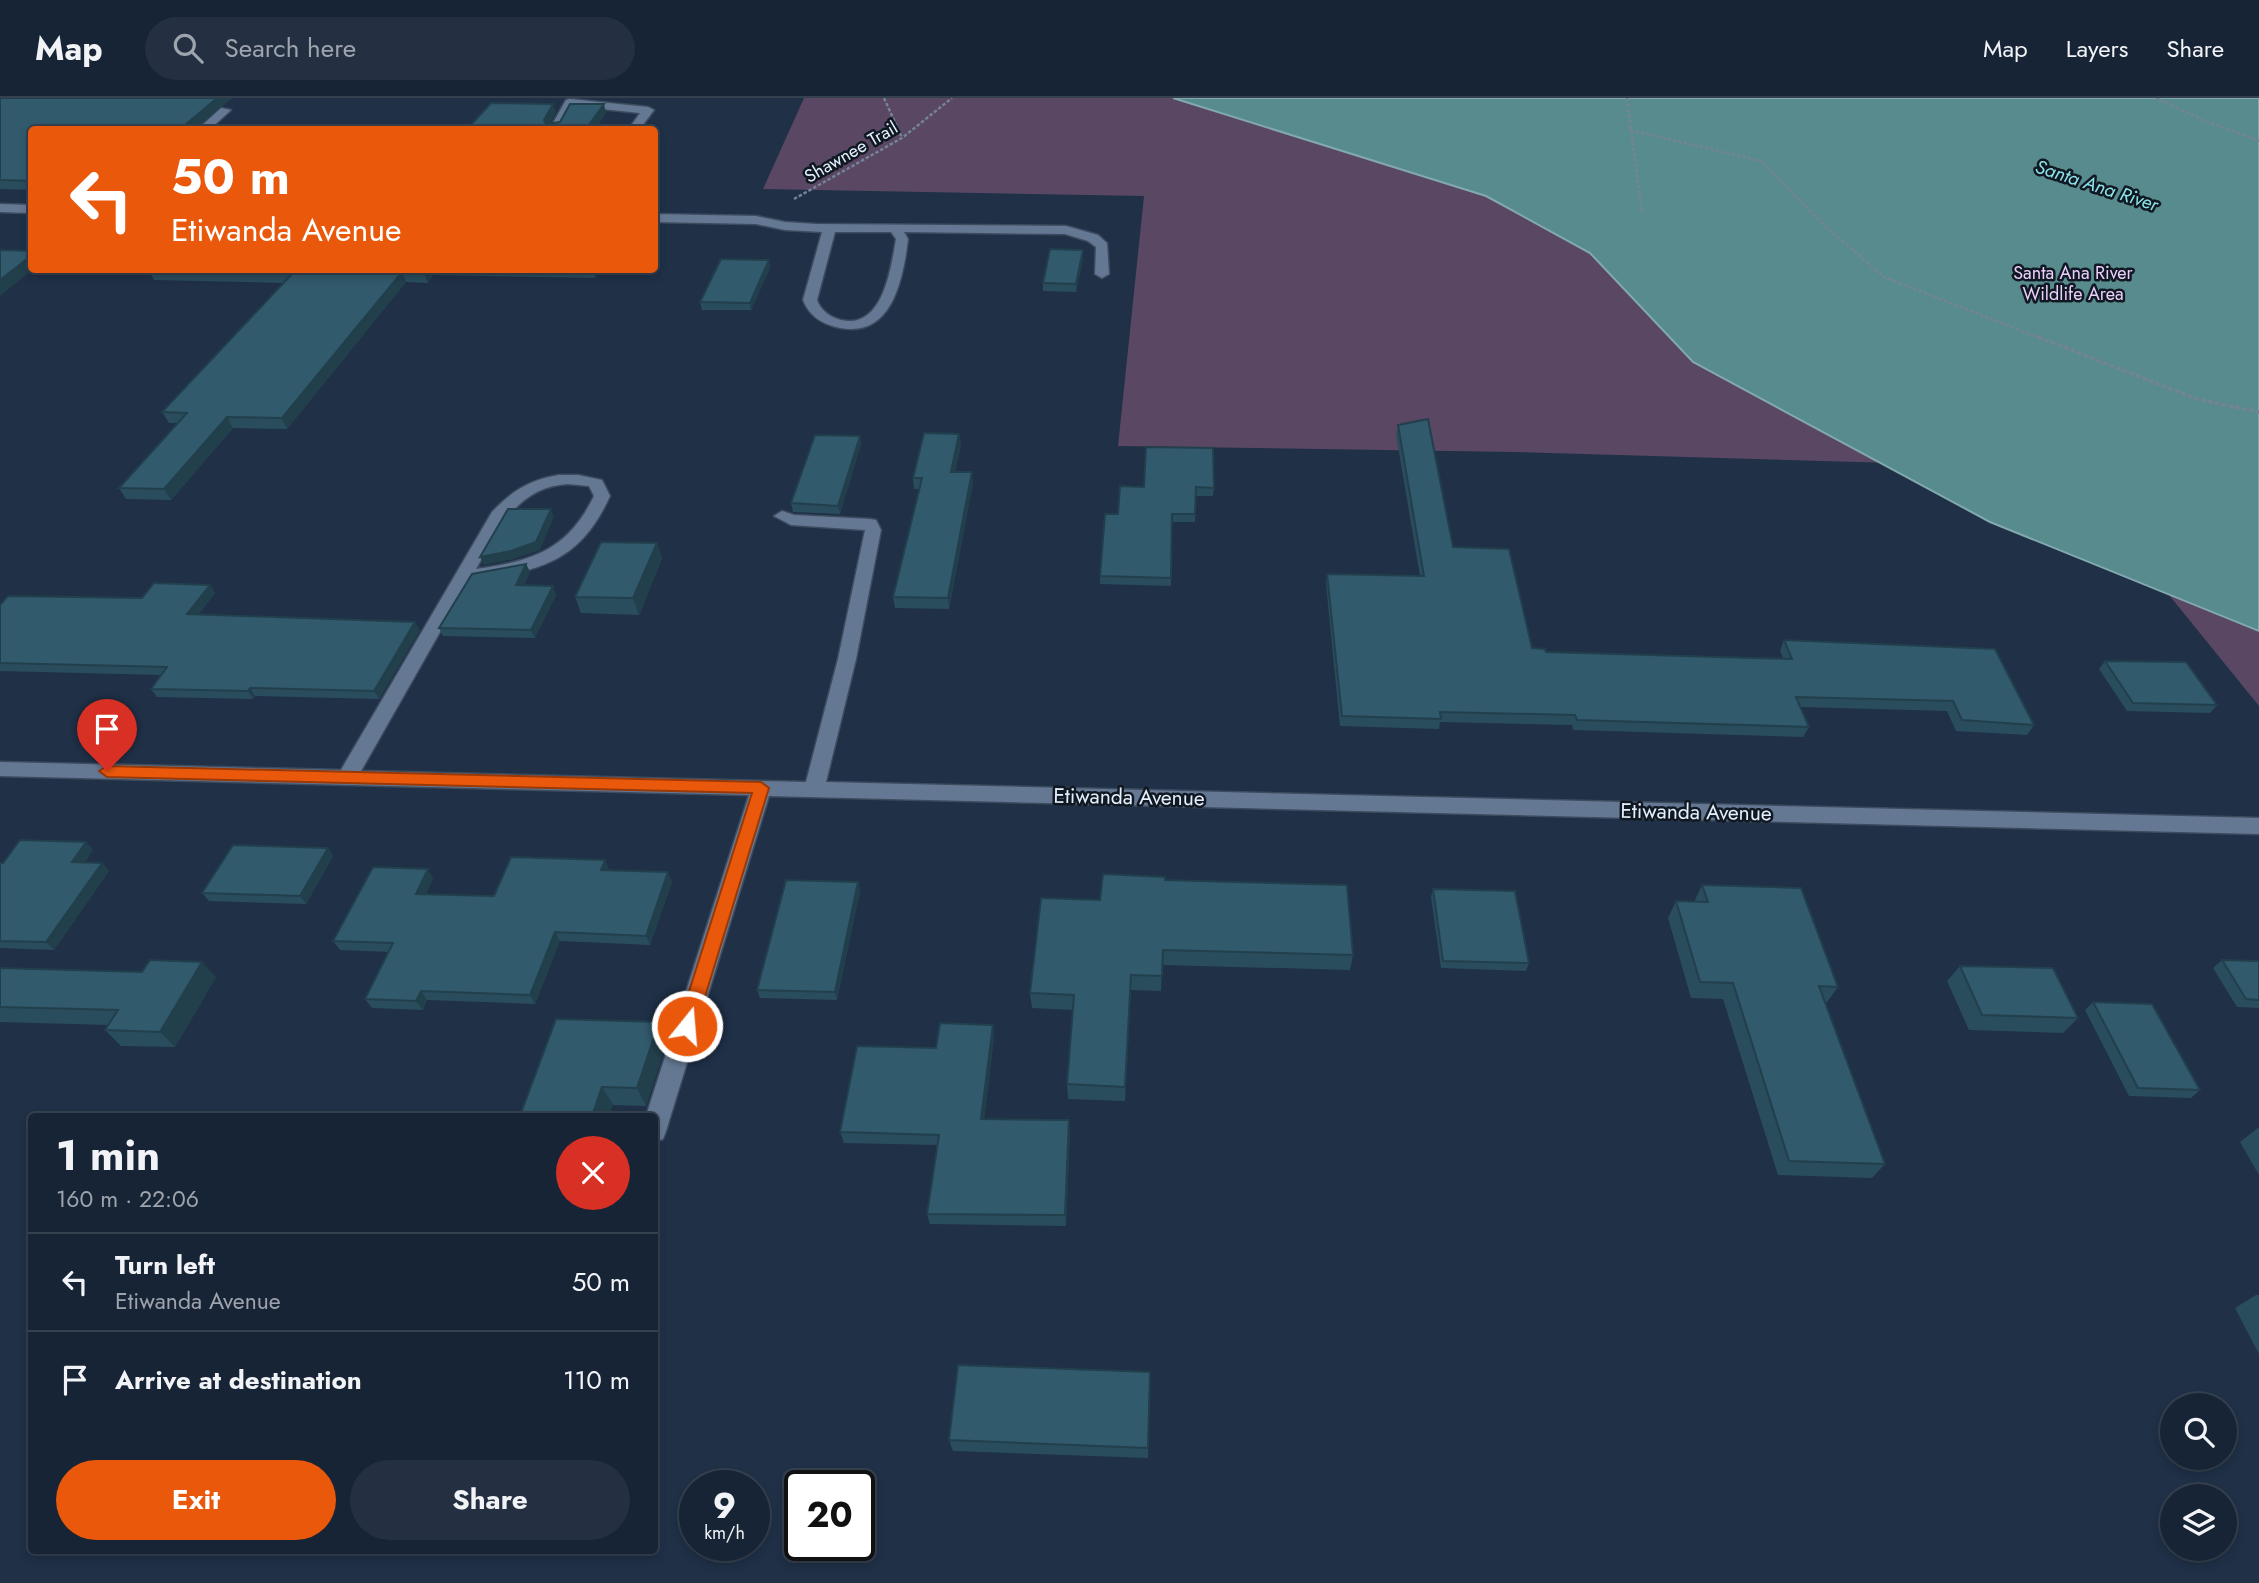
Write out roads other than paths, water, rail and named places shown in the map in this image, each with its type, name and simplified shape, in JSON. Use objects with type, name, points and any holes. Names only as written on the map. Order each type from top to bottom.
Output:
[{"type":"street","points":[[556,126],[570,102],[648,110],[637,126]]},
{"type":"street","points":[[207,126],[225,110]]},
{"type":"street","points":[[0,208],[28,208]]},
{"type":"street","points":[[658,218],[756,220],[785,226],[830,228],[1066,230],[1093,238],[1102,246],[1102,274]]},
{"type":"street","points":[[830,228],[817,260],[810,299],[816,313],[828,321],[849,325],[875,319],[882,307],[900,257],[902,239],[895,229]]},
{"type":"street","points":[[347,777],[463,576],[498,516],[523,492],[549,482],[579,478],[596,482],[602,496],[597,508],[584,530],[565,549],[534,565],[463,576]]},
{"type":"street","points":[[782,516],[792,520],[870,524],[873,530],[847,659],[814,789]]},
{"type":"street","name":"Etiwanda Avenue","points":[[0,769],[2259,826]]},
{"type":"street","points":[[658,1119],[761,788]]},
{"type":"water","name":"Santa Ana River","points":[[1173,98],[2259,98],[2259,631],[1990,522],[1693,362],[1590,253],[1486,196]]},
{"type":"park label","name":"Santa Ana River Wildlife Area","points":[[2073,283]]}]
